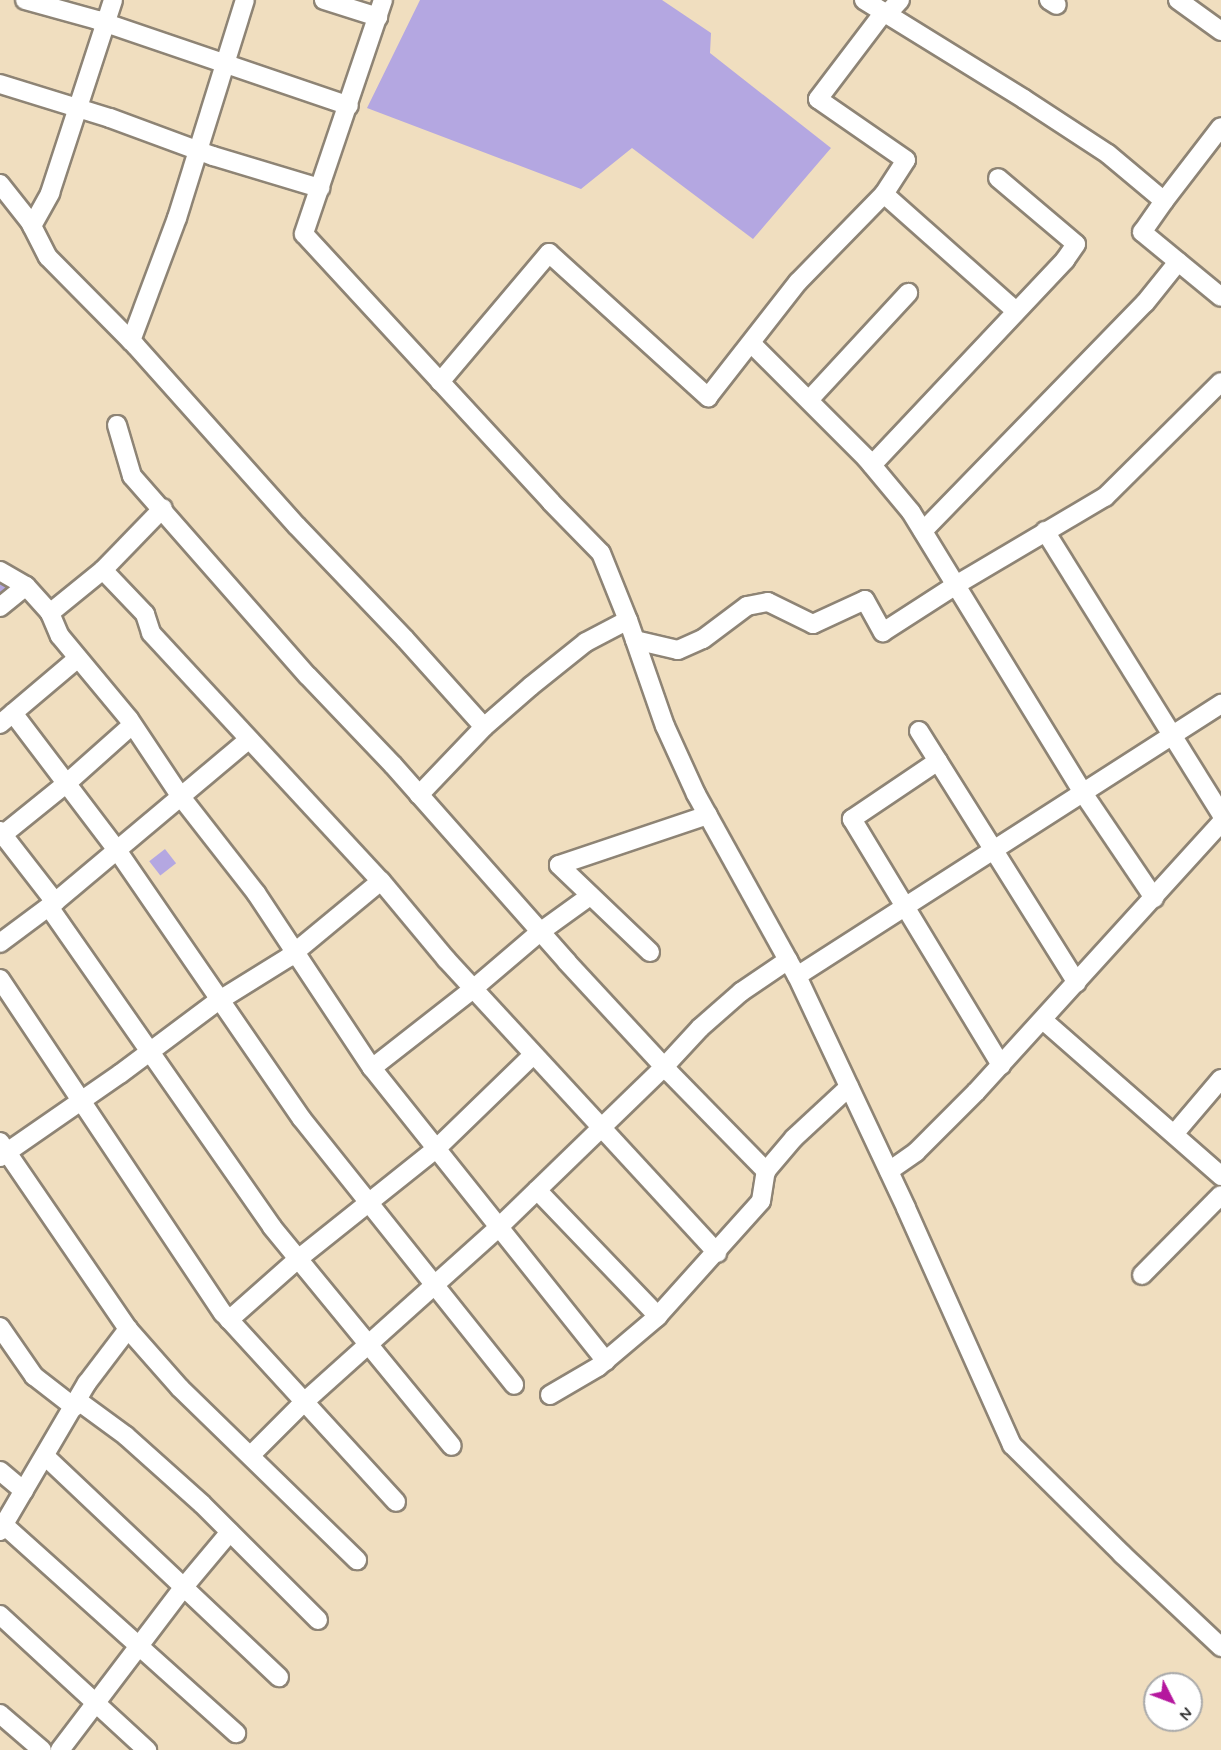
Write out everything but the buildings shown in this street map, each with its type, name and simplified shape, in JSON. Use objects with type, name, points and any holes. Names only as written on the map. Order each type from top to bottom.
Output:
[{"type":"street","points":[[25,0],[106,23],[349,105]]},
{"type":"street","points":[[32,226],[50,193],[113,0]]},
{"type":"street","points":[[131,341],[177,218],[245,0]]},
{"type":"street","points":[[324,0],[381,9],[304,234],[601,553],[628,620],[665,726],[708,815],[793,968],[889,1171],[1012,1445],[1122,1554],[1221,1647]]},
{"type":"street","points":[[864,0],[1099,148],[1164,201]]},
{"type":"street","points":[[440,382],[549,253],[708,397],[752,344],[798,282],[884,194],[906,160],[818,99],[885,13],[900,0]]},
{"type":"street","points":[[1178,0],[1221,31]]},
{"type":"street","points":[[0,84],[77,107],[198,150],[320,188]]},
{"type":"street","points":[[1221,128],[1142,232],[1221,297]]},
{"type":"street","points":[[872,465],[1065,260],[1076,244],[998,178]]},
{"type":"street","points":[[0,184],[32,226],[48,257],[131,341],[297,526],[405,639],[484,727]]},
{"type":"street","points":[[884,194],[1016,311]]},
{"type":"street","points":[[923,531],[1145,303],[1178,262]]},
{"type":"street","points":[[808,400],[908,293]]},
{"type":"street","points":[[752,344],[872,465],[923,531],[1083,793],[1154,898]]},
{"type":"street","points":[[635,640],[678,650],[703,639],[747,606],[768,602],[813,624],[865,600],[883,632],[956,585],[1105,497],[1221,382]]},
{"type":"street","points":[[117,425],[132,476],[163,508],[256,618],[419,795],[540,932],[664,1067],[766,1171]]},
{"type":"street","points":[[50,613],[103,570],[163,508]]},
{"type":"street","points":[[1045,531],[1221,814]]},
{"type":"street","points":[[103,570],[145,614],[151,633],[381,881],[473,989],[717,1253]]},
{"type":"street","points":[[0,571],[26,586],[50,613],[60,636],[132,725],[181,797],[256,893],[372,1068],[606,1361]]},
{"type":"street","points":[[0,607],[26,586]]},
{"type":"street","points":[[419,795],[484,727],[586,642],[628,620]]},
{"type":"street","points":[[78,658],[7,719],[67,783],[117,850],[302,1119],[514,1385]]},
{"type":"street","points":[[251,1455],[303,1402],[436,1286],[537,1191],[664,1067],[700,1028],[733,999],[905,907],[1221,704]]},
{"type":"street","points":[[132,725],[67,783],[1,834],[52,904],[227,1164],[298,1259],[452,1446]]},
{"type":"street","points":[[919,730],[1077,983]]},
{"type":"street","points":[[0,943],[52,904],[249,739]]},
{"type":"street","points":[[938,761],[852,819],[1002,1065]]},
{"type":"street","points":[[650,952],[559,865],[708,815]]},
{"type":"street","points":[[889,1171],[916,1152],[1002,1065],[1221,823]]},
{"type":"street","points":[[357,1560],[180,1388],[128,1329],[2,1150],[81,1101],[220,1000],[295,952],[381,881]]},
{"type":"street","points":[[372,1068],[473,989],[540,932],[590,896]]},
{"type":"street","points":[[0,979],[229,1320],[396,1502]]},
{"type":"street","points":[[1043,1020],[1175,1133],[1221,1176]]},
{"type":"street","points":[[229,1320],[298,1259],[436,1148],[533,1055]]},
{"type":"street","points":[[1175,1133],[1221,1080]]},
{"type":"street","points":[[550,1395],[606,1361],[658,1316],[717,1253],[761,1201],[766,1171],[794,1138],[849,1087]]},
{"type":"street","points":[[537,1191],[658,1316]]},
{"type":"street","points":[[1142,1275],[1217,1206]]},
{"type":"street","points":[[0,1327],[34,1376],[126,1436],[230,1532],[318,1620]]},
{"type":"street","points":[[128,1329],[87,1383],[2,1528],[141,1646],[236,1733]]},
{"type":"street","points":[[45,1456],[279,1677]]},
{"type":"street","points":[[0,1471],[24,1491]]},
{"type":"street","points":[[60,1750],[97,1705],[183,1588],[230,1532]]},
{"type":"street","points":[[0,1615],[147,1750]]},
{"type":"street","points":[[0,1714],[42,1750]]}]
